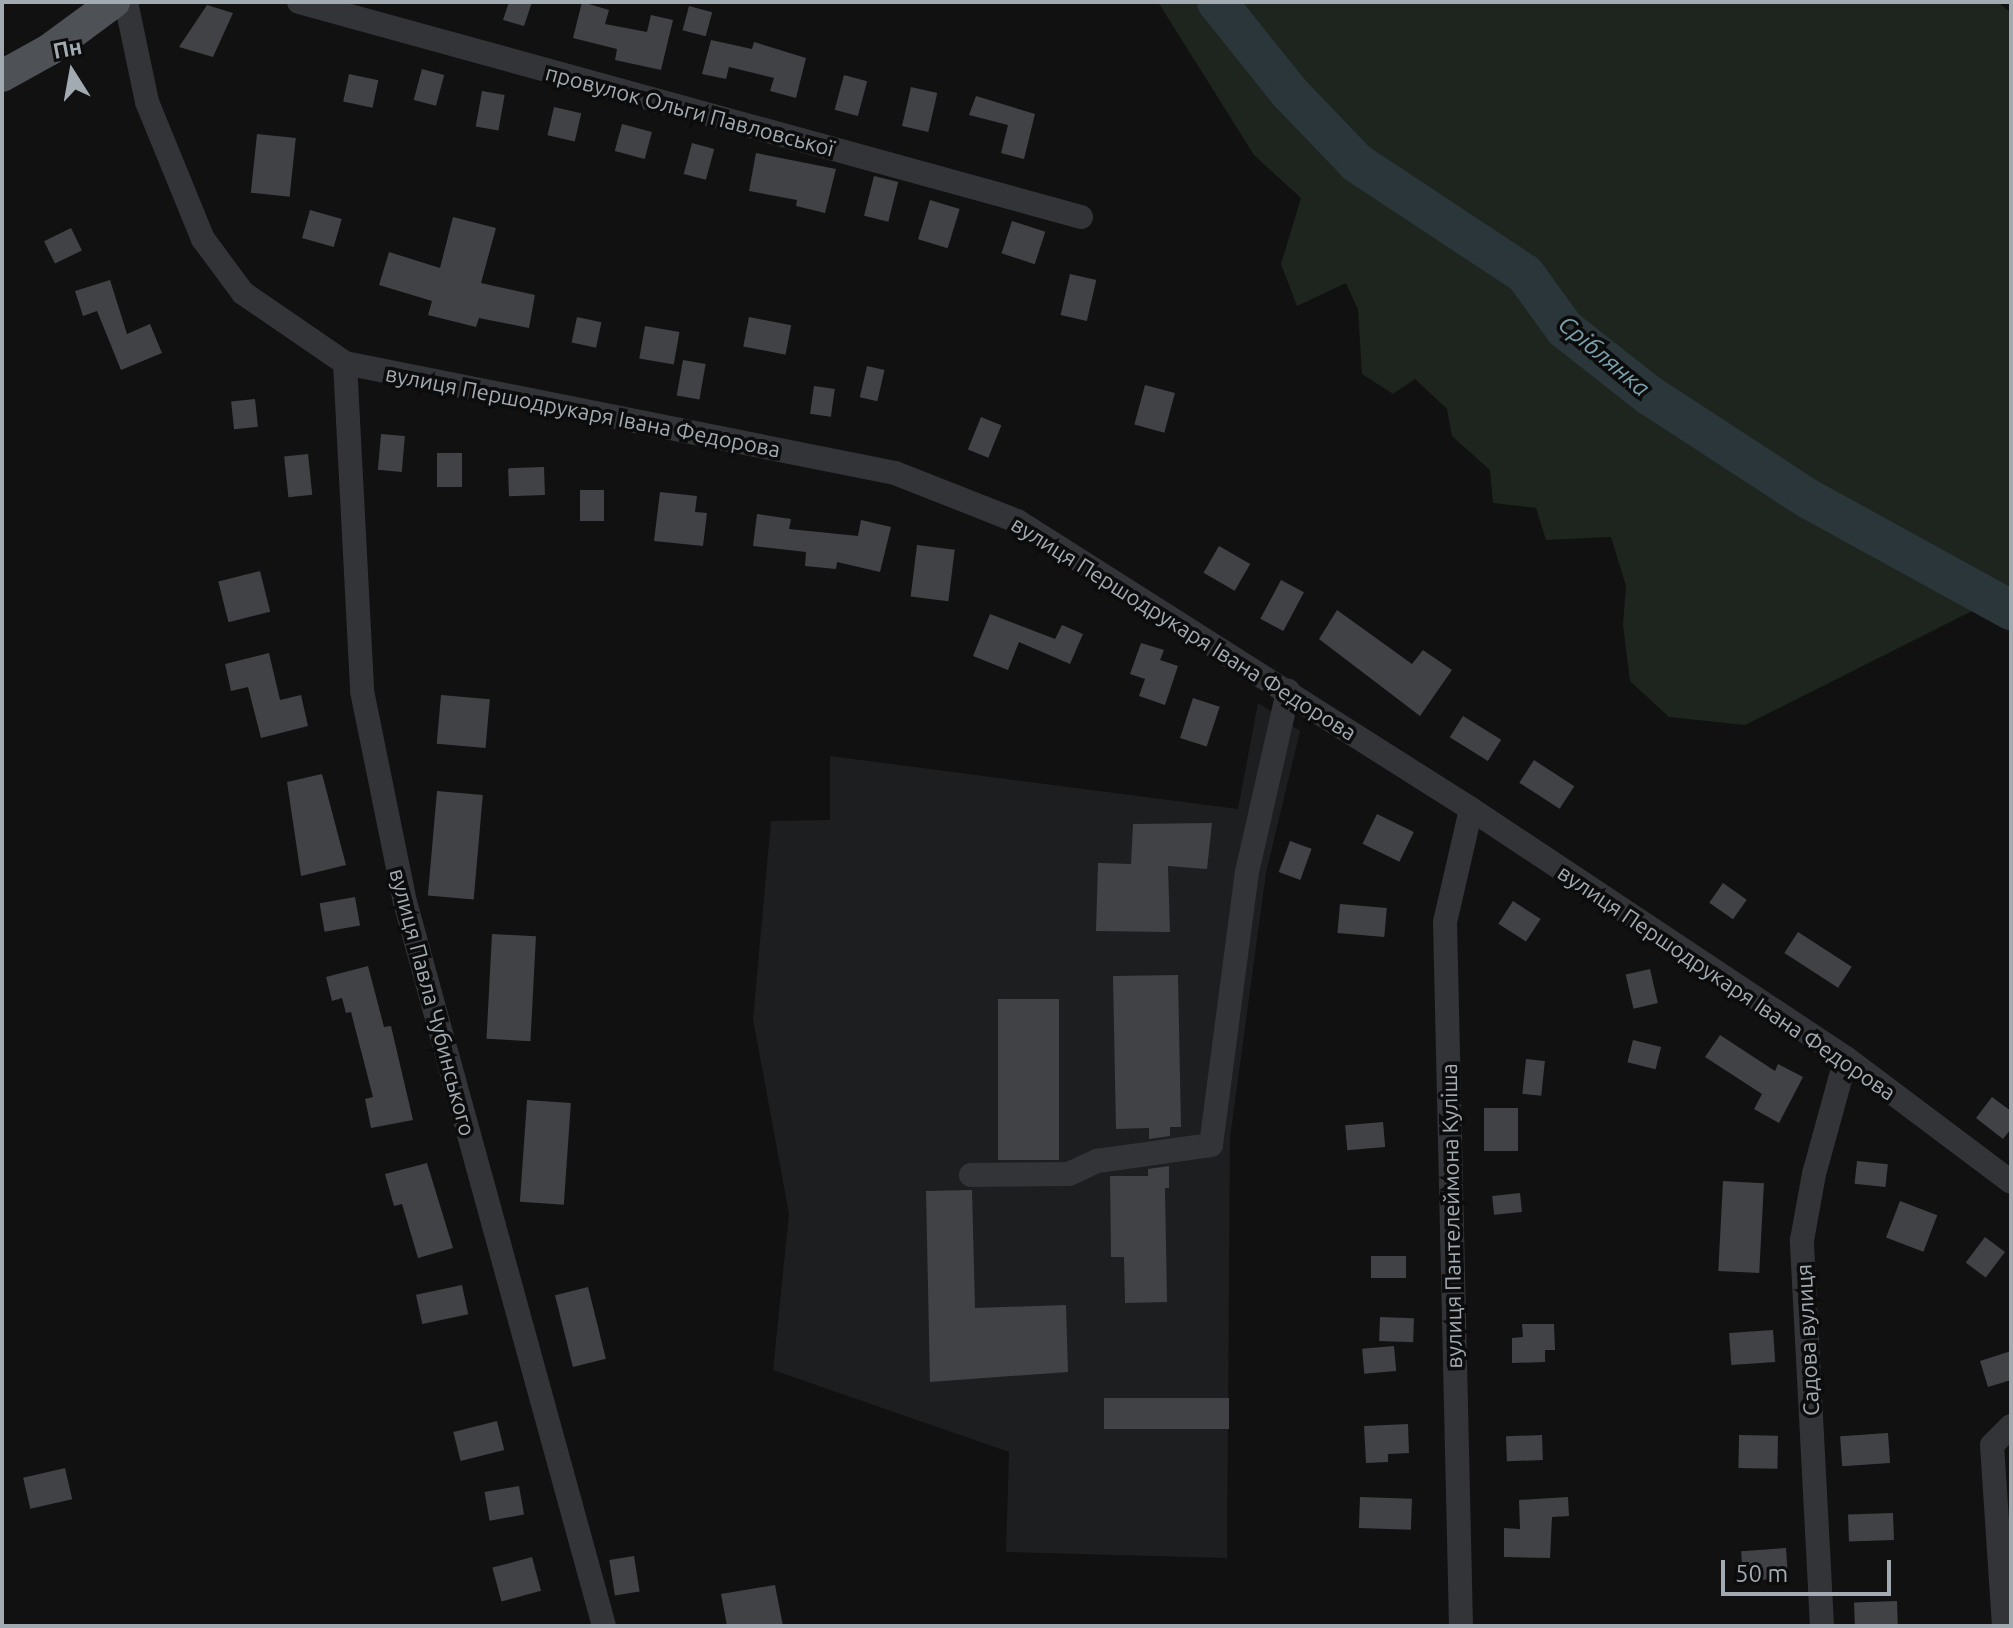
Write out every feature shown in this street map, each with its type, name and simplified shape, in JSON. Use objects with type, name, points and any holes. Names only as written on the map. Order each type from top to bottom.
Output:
[{"type":"main road","points":[[2,76],[49,50],[114,2]]},
{"type":"street","name":"вулиця Першодрукаря Івана Федорова","points":[[126,2],[147,102],[203,239],[243,293],[345,363],[895,473],[1017,521],[1471,809],[1846,1058],[2011,1182]]},
{"type":"street","name":"провулок Ольги Павловської","points":[[299,2],[1081,217]]},
{"type":"street","name":"вулиця Павла Чубинського","points":[[345,363],[362,691],[405,902],[604,1626]]},
{"type":"street","points":[[971,1175],[1069,1174],[1097,1161],[1211,1145],[1247,872],[1288,691]]},
{"type":"street","name":"вулиця Пантелеймона Куліша","points":[[1461,1626],[1445,922],[1471,809]]},
{"type":"street","name":"Садова вулиця","points":[[1822,1626],[1802,1240],[1814,1174],[1846,1058]]},
{"type":"street","points":[[2004,1626],[1992,1445],[2011,1426]]},
{"type":"shaded area","points":[[1158,2],[1998,2],[2011,13],[2011,610],[1994,600],[1745,725],[1669,717],[1630,681],[1623,625],[1626,586],[1611,537],[1546,540],[1536,508],[1493,503],[1490,470],[1452,436],[1447,409],[1415,379],[1393,394],[1362,374],[1358,310],[1346,283],[1297,306],[1281,264],[1301,198],[1254,155]]},
{"type":"shaded area","points":[[1258,703],[1300,731],[1266,873],[1230,1138],[1227,1558],[1006,1552],[1009,1452],[773,1370],[789,1214],[753,1019],[771,821],[830,820],[830,756],[1238,809]]},
{"type":"building","points":[[509,2],[532,2],[524,26],[503,20]]},
{"type":"building","points":[[582,2],[609,10],[605,24],[647,32],[651,15],[673,20],[661,70],[615,60],[617,49],[573,38]]},
{"type":"building","points":[[207,5],[233,13],[213,57],[179,47]]},
{"type":"building","points":[[689,6],[712,12],[706,36],[683,30]]},
{"type":"building","points":[[711,40],[752,49],[754,42],[806,58],[796,98],[770,91],[774,78],[729,67],[726,79],[702,74]]},
{"type":"building","points":[[422,69],[444,75],[436,106],[414,100]]},
{"type":"building","points":[[349,74],[378,80],[373,108],[343,101]]},
{"type":"building","points":[[844,75],[867,81],[858,116],[835,110]]},
{"type":"building","points":[[911,87],[937,93],[928,132],[902,126]]},
{"type":"building","points":[[482,91],[505,95],[498,130],[476,126]]},
{"type":"building","points":[[976,96],[1035,114],[1024,159],[1001,153],[1008,125],[969,115]]},
{"type":"building","points":[[554,107],[581,113],[575,142],[547,135]]},
{"type":"building","points":[[622,124],[652,132],[645,159],[615,151]]},
{"type":"building","points":[[257,134],[296,138],[290,197],[251,193]]},
{"type":"building","points":[[692,143],[714,149],[706,180],[684,174]]},
{"type":"building","points":[[756,153],[836,169],[825,213],[796,206],[797,200],[749,191]]},
{"type":"building","points":[[874,176],[898,182],[888,222],[864,216]]},
{"type":"building","points":[[930,200],[960,209],[948,248],[918,239]]},
{"type":"building","points":[[310,210],[342,219],[334,247],[302,238]]},
{"type":"building","points":[[453,217],[496,228],[481,283],[535,295],[529,328],[479,318],[476,327],[428,315],[432,301],[379,285],[389,252],[440,268]]},
{"type":"building","points":[[1012,221],[1045,232],[1035,264],[1001,253]]},
{"type":"building","points":[[71,228],[82,250],[55,264],[44,241]]},
{"type":"building","points":[[1070,274],[1096,280],[1087,321],[1061,315]]},
{"type":"building","points":[[110,280],[127,334],[150,324],[162,353],[121,370],[97,311],[83,316],[75,291]]},
{"type":"building","points":[[577,317],[601,322],[596,348],[572,342]]},
{"type":"building","points":[[749,317],[791,325],[785,355],[743,346]]},
{"type":"building","points":[[645,326],[679,332],[674,365],[639,358]]},
{"type":"building","points":[[683,360],[706,364],[699,399],[677,395]]},
{"type":"building","points":[[867,366],[885,370],[877,401],[860,397]]},
{"type":"building","points":[[1145,385],[1175,393],[1164,433],[1134,425]]},
{"type":"building","points":[[814,386],[835,389],[831,417],[810,414]]},
{"type":"building","points":[[255,399],[258,427],[234,429],[231,402]]},
{"type":"building","points":[[981,417],[1001,425],[988,458],[968,449]]},
{"type":"building","points":[[381,434],[405,436],[402,472],[378,470]]},
{"type":"building","points":[[437,453],[462,453],[462,487],[437,487]]},
{"type":"building","points":[[308,454],[312,495],[288,497],[284,457]]},
{"type":"building","points":[[544,467],[545,495],[509,496],[508,468]]},
{"type":"building","points":[[580,490],[604,490],[604,521],[580,521]]},
{"type":"building","points":[[660,492],[697,496],[695,512],[707,513],[703,546],[654,541]]},
{"type":"building","points":[[757,514],[791,519],[789,529],[858,536],[861,520],[891,527],[880,572],[837,562],[836,569],[805,566],[806,552],[753,546]]},
{"type":"building","points":[[917,545],[955,550],[948,601],[911,597]]},
{"type":"building","points":[[1219,546],[1250,564],[1235,591],[1204,573]]},
{"type":"building","points":[[260,571],[270,612],[228,622],[218,581]]},
{"type":"building","points":[[1281,580],[1304,592],[1283,631],[1260,619]]},
{"type":"building","points":[[1337,610],[1412,664],[1423,650],[1452,670],[1420,716],[1319,639]]},
{"type":"building","points":[[990,614],[1055,639],[1062,625],[1083,634],[1070,664],[1019,642],[1008,670],[973,656]]},
{"type":"building","points":[[1141,643],[1164,650],[1160,660],[1178,666],[1165,705],[1139,696],[1145,679],[1130,674]]},
{"type":"building","points":[[269,653],[280,700],[301,695],[308,726],[261,738],[248,687],[231,691],[225,664]]},
{"type":"building","points":[[441,695],[490,699],[486,748],[437,744]]},
{"type":"building","points":[[1193,698],[1220,707],[1207,747],[1180,738]]},
{"type":"building","points":[[1463,716],[1501,740],[1488,761],[1450,737]]},
{"type":"building","points":[[1534,760],[1574,786],[1560,809],[1519,783]]},
{"type":"building","points":[[322,774],[346,865],[301,876],[287,782]]},
{"type":"building","points":[[437,791],[483,795],[474,900],[428,896]]},
{"type":"building","points":[[1377,814],[1414,832],[1399,862],[1363,844]]},
{"type":"building","points":[[1212,823],[1207,869],[1168,866],[1170,932],[1096,931],[1098,863],[1131,864],[1133,824]]},
{"type":"building","points":[[1290,841],[1312,849],[1300,880],[1279,872]]},
{"type":"building","points":[[1723,883],[1747,900],[1733,919],[1709,903]]},
{"type":"building","points":[[355,897],[360,926],[325,932],[320,903]]},
{"type":"building","points":[[1513,901],[1541,919],[1526,942],[1498,924]]},
{"type":"building","points":[[1340,904],[1387,908],[1384,937],[1337,933]]},
{"type":"building","points":[[1798,932],[1852,967],[1838,988],[1784,953]]},
{"type":"building","points":[[492,934],[536,936],[530,1041],[487,1039]]},
{"type":"building","points":[[368,966],[384,1027],[391,1026],[413,1120],[371,1128],[365,1099],[373,1097],[351,1012],[346,1013],[342,998],[332,1001],[326,977]]},
{"type":"building","points":[[1650,969],[1658,1003],[1634,1009],[1626,975]]},
{"type":"building","points":[[1178,975],[1181,1127],[1170,1127],[1170,1136],[1149,1139],[1149,1128],[1116,1129],[1113,976]]},
{"type":"building","points":[[998,999],[1059,999],[1059,1160],[998,1160]]},
{"type":"building","points":[[1720,1035],[1775,1071],[1778,1064],[1803,1077],[1779,1123],[1754,1109],[1762,1094],[1705,1057]]},
{"type":"building","points":[[1633,1040],[1661,1047],[1656,1069],[1627,1062]]},
{"type":"building","points":[[1526,1059],[1545,1061],[1541,1096],[1522,1094]]},
{"type":"building","points":[[1992,1097],[2011,1111],[2011,1129],[2003,1139],[1976,1118]]},
{"type":"building","points":[[527,1100],[571,1103],[564,1205],[520,1202]]},
{"type":"building","points":[[1484,1108],[1518,1108],[1518,1151],[1484,1151]]},
{"type":"building","points":[[1383,1122],[1385,1147],[1347,1150],[1345,1125]]},
{"type":"building","points":[[1857,1161],[1888,1164],[1885,1187],[1855,1184]]},
{"type":"building","points":[[427,1163],[453,1248],[418,1258],[402,1204],[394,1206],[385,1174]]},
{"type":"building","points":[[1169,1166],[1169,1188],[1165,1188],[1167,1302],[1125,1303],[1124,1257],[1111,1257],[1110,1176],[1148,1176],[1148,1169]]},
{"type":"building","points":[[1723,1181],[1764,1183],[1759,1273],[1718,1271]]},
{"type":"building","points":[[972,1190],[975,1308],[1066,1305],[1068,1372],[930,1382],[926,1191]]},
{"type":"building","points":[[1520,1193],[1522,1212],[1494,1215],[1492,1196]]},
{"type":"building","points":[[1900,1201],[1937,1215],[1923,1252],[1886,1237]]},
{"type":"building","points":[[1985,1237],[2005,1252],[1986,1278],[1966,1263]]},
{"type":"building","points":[[1371,1256],[1406,1256],[1406,1278],[1371,1278]]},
{"type":"building","points":[[462,1285],[468,1314],[422,1324],[416,1295]]},
{"type":"building","points":[[588,1287],[606,1359],[573,1367],[555,1295]]},
{"type":"building","points":[[1380,1317],[1414,1318],[1413,1342],[1379,1341]]},
{"type":"building","points":[[1522,1324],[1554,1324],[1555,1350],[1545,1350],[1545,1362],[1512,1363],[1512,1338],[1523,1337]]},
{"type":"building","points":[[1773,1330],[1775,1362],[1731,1365],[1729,1333]]},
{"type":"building","points":[[1394,1346],[1396,1371],[1364,1374],[1362,1349]]},
{"type":"building","points":[[2011,1351],[2011,1380],[1988,1387],[1980,1361]]},
{"type":"building","points":[[1104,1398],[1229,1398],[1229,1429],[1104,1429]]},
{"type":"building","points":[[497,1421],[504,1450],[461,1461],[453,1432]]},
{"type":"building","points":[[1408,1424],[1409,1453],[1388,1454],[1388,1462],[1366,1463],[1364,1426]]},
{"type":"building","points":[[1888,1433],[1890,1463],[1842,1466],[1840,1436]]},
{"type":"building","points":[[1542,1435],[1543,1460],[1507,1461],[1506,1436]]},
{"type":"building","points":[[1739,1435],[1778,1436],[1777,1469],[1738,1468]]},
{"type":"building","points":[[65,1468],[72,1499],[30,1509],[23,1478]]},
{"type":"building","points":[[519,1486],[524,1515],[490,1521],[485,1492]]},
{"type":"building","points":[[1360,1497],[1412,1499],[1411,1530],[1359,1528]]},
{"type":"building","points":[[1568,1497],[1569,1516],[1552,1517],[1550,1558],[1504,1557],[1504,1528],[1520,1529],[1519,1500]]},
{"type":"building","points":[[1893,1513],[1894,1540],[1849,1542],[1848,1515]]},
{"type":"building","points":[[1786,1548],[1788,1578],[1743,1581],[1741,1551]]},
{"type":"building","points":[[634,1556],[640,1592],[615,1595],[609,1560]]},
{"type":"building","points":[[532,1557],[541,1591],[501,1601],[492,1568]]},
{"type":"building","points":[[775,1585],[783,1626],[727,1626],[721,1594]]},
{"type":"building","points":[[1897,1601],[1898,1626],[1855,1626],[1854,1603]]},
{"type":"waterway","name":"Сріблянка","points":[[1217,2],[1289,92],[1357,163],[1525,274],[1565,329],[1649,395],[1807,498],[2011,610]]}]
